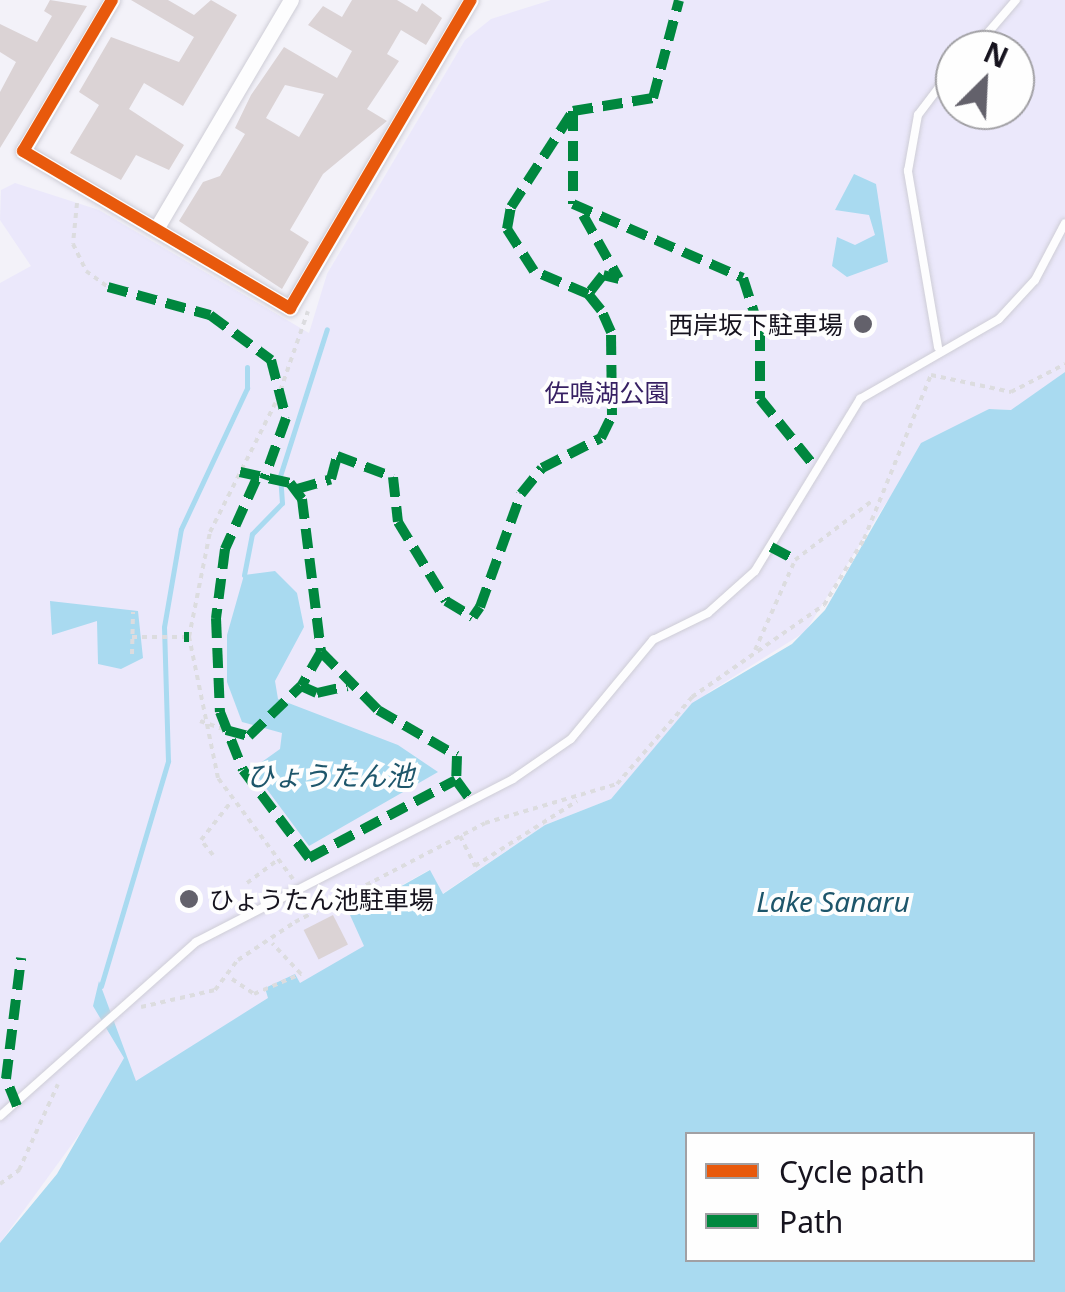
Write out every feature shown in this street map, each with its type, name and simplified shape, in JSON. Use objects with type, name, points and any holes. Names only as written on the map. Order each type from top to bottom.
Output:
[{"type":"street","points":[[112,0],[23,151],[290,308],[472,0]]},
{"type":"street","points":[[156,229],[291,0]]},
{"type":"lane","points":[[990,30],[1016,0]]},
{"type":"lane","points":[[935,92],[918,115],[908,171],[938,347]]},
{"type":"lane","points":[[0,1116],[196,942],[513,779],[571,739],[653,640],[708,613],[755,572],[844,420],[922,357],[1009,309],[1065,223]]},
{"type":"path","points":[[71,216],[86,271],[108,288]]},
{"type":"path","points":[[300,886],[231,802],[200,721],[190,665],[194,580],[306,322],[311,295],[301,289]]},
{"type":"path","points":[[922,357],[931,375]]},
{"type":"path","points":[[931,375],[1010,392],[1065,364]]},
{"type":"path","points":[[460,836],[476,866],[582,799],[618,784],[677,710],[755,650],[799,629],[824,605],[864,538],[875,500],[931,375]]},
{"type":"path","points":[[755,650],[795,560],[875,500]]},
{"type":"path","points":[[132,612],[132,654]]},
{"type":"path","points":[[132,636],[184,637]]},
{"type":"path","points":[[200,721],[226,730]]},
{"type":"path","points":[[134,1007],[178,1004],[232,979],[238,960],[460,836],[521,808],[582,799]]},
{"type":"path","points":[[213,856],[200,840],[231,802]]},
{"type":"path","points":[[246,883],[277,860]]},
{"type":"path","points":[[232,979],[260,993],[302,974],[272,943]]},
{"type":"path","points":[[0,1184],[23,1163],[58,1084]]},
{"type":"green space","name":"佐鳴湖公園","points":[[551,0],[1065,0],[1065,372],[1012,410],[989,409],[948,437],[886,503],[805,632],[709,692],[611,799],[545,825],[442,894],[429,870],[350,914],[365,946],[102,1103],[0,1243],[0,283],[31,266],[0,220],[1,190],[15,183],[99,210],[309,333],[327,274],[465,40],[491,19]]},
{"type":"water","points":[[854,174],[876,184],[888,262],[847,277],[832,266],[837,237],[855,245],[875,235],[869,215],[835,210]]},
{"type":"water","name":"Lake Sanaru","points":[[1065,372],[1065,1292],[0,1292],[0,1243],[57,1174],[124,1058],[93,1006],[99,981],[136,1081],[268,998],[265,988],[295,974],[300,983],[364,946],[350,915],[430,870],[443,894],[545,825],[611,799],[692,703],[792,644],[825,610],[921,443],[989,409],[1011,410]]},
{"type":"water","name":"ひょうたん池","points":[[275,571],[297,593],[304,627],[275,681],[278,699],[398,745],[438,772],[309,846],[252,769],[280,749],[282,733],[242,722],[227,682],[227,635],[244,575]]},
{"type":"water","points":[[50,601],[138,611],[143,658],[121,669],[98,664],[97,621],[52,635]]},
{"type":"building","points":[[50,0],[87,6],[0,148],[0,92],[16,62],[0,52],[0,24],[37,42],[52,16],[44,11]]},
{"type":"building","points":[[131,0],[168,0],[194,15],[211,0],[237,15],[183,106],[144,83],[129,109],[184,145],[169,170],[136,155],[121,180],[70,153],[99,105],[79,92],[111,37],[179,62],[194,37]]},
{"type":"building","points":[[352,0],[397,0],[417,12],[422,3],[442,18],[426,45],[401,30],[387,54],[399,61],[367,109],[387,121],[323,174],[290,230],[309,242],[282,289],[179,221],[203,182],[220,176],[245,134],[235,128],[251,95],[284,47],[337,78],[352,51],[308,25],[323,6],[342,17]],"holes":[[[285,85],[324,94],[299,137],[266,118]]]},
{"type":"building","points":[[333,915],[348,944],[319,959],[304,930]]},
{"type":"waterway","points":[[244,575],[252,534],[282,503],[280,476],[327,329]]},
{"type":"waterway","points":[[101,986],[168,761],[164,627],[181,529],[247,388],[247,367]]},
{"type":"marked path","points":[[573,111],[653,98],[679,0]]},
{"type":"marked path","points":[[297,489],[331,479],[337,456],[393,477],[398,522],[446,601],[473,617],[521,494],[542,468],[601,438],[612,415],[611,332],[601,310],[588,294],[534,271],[507,229],[511,207],[573,111],[573,204],[743,278],[760,331],[760,399],[815,467]]},
{"type":"marked path","points":[[583,215],[619,279],[603,275],[588,294]]},
{"type":"marked path","points":[[108,287],[210,315],[271,360],[286,418],[264,479]]},
{"type":"marked path","points":[[240,472],[290,483],[302,499],[321,652],[378,710],[457,756],[456,780],[471,801]]},
{"type":"marked path","points":[[256,480],[225,549],[216,618],[220,712],[243,770],[309,858],[456,780]]},
{"type":"marked path","points":[[771,547],[795,560]]},
{"type":"marked path","points":[[184,637],[189,637]]},
{"type":"marked path","points":[[321,652],[301,686],[317,693],[347,686]]},
{"type":"marked path","points":[[226,730],[249,736],[301,686]]},
{"type":"marked path","points":[[17,1106],[6,1079],[21,958]]},
{"type":"cycle path","points":[[112,0],[23,151],[290,308],[471,0]]},
{"type":"place","name":"西岸坂下駐車場","points":[[863,324]]},
{"type":"place","name":"ひょうたん池駐車場","points":[[189,899]]}]
